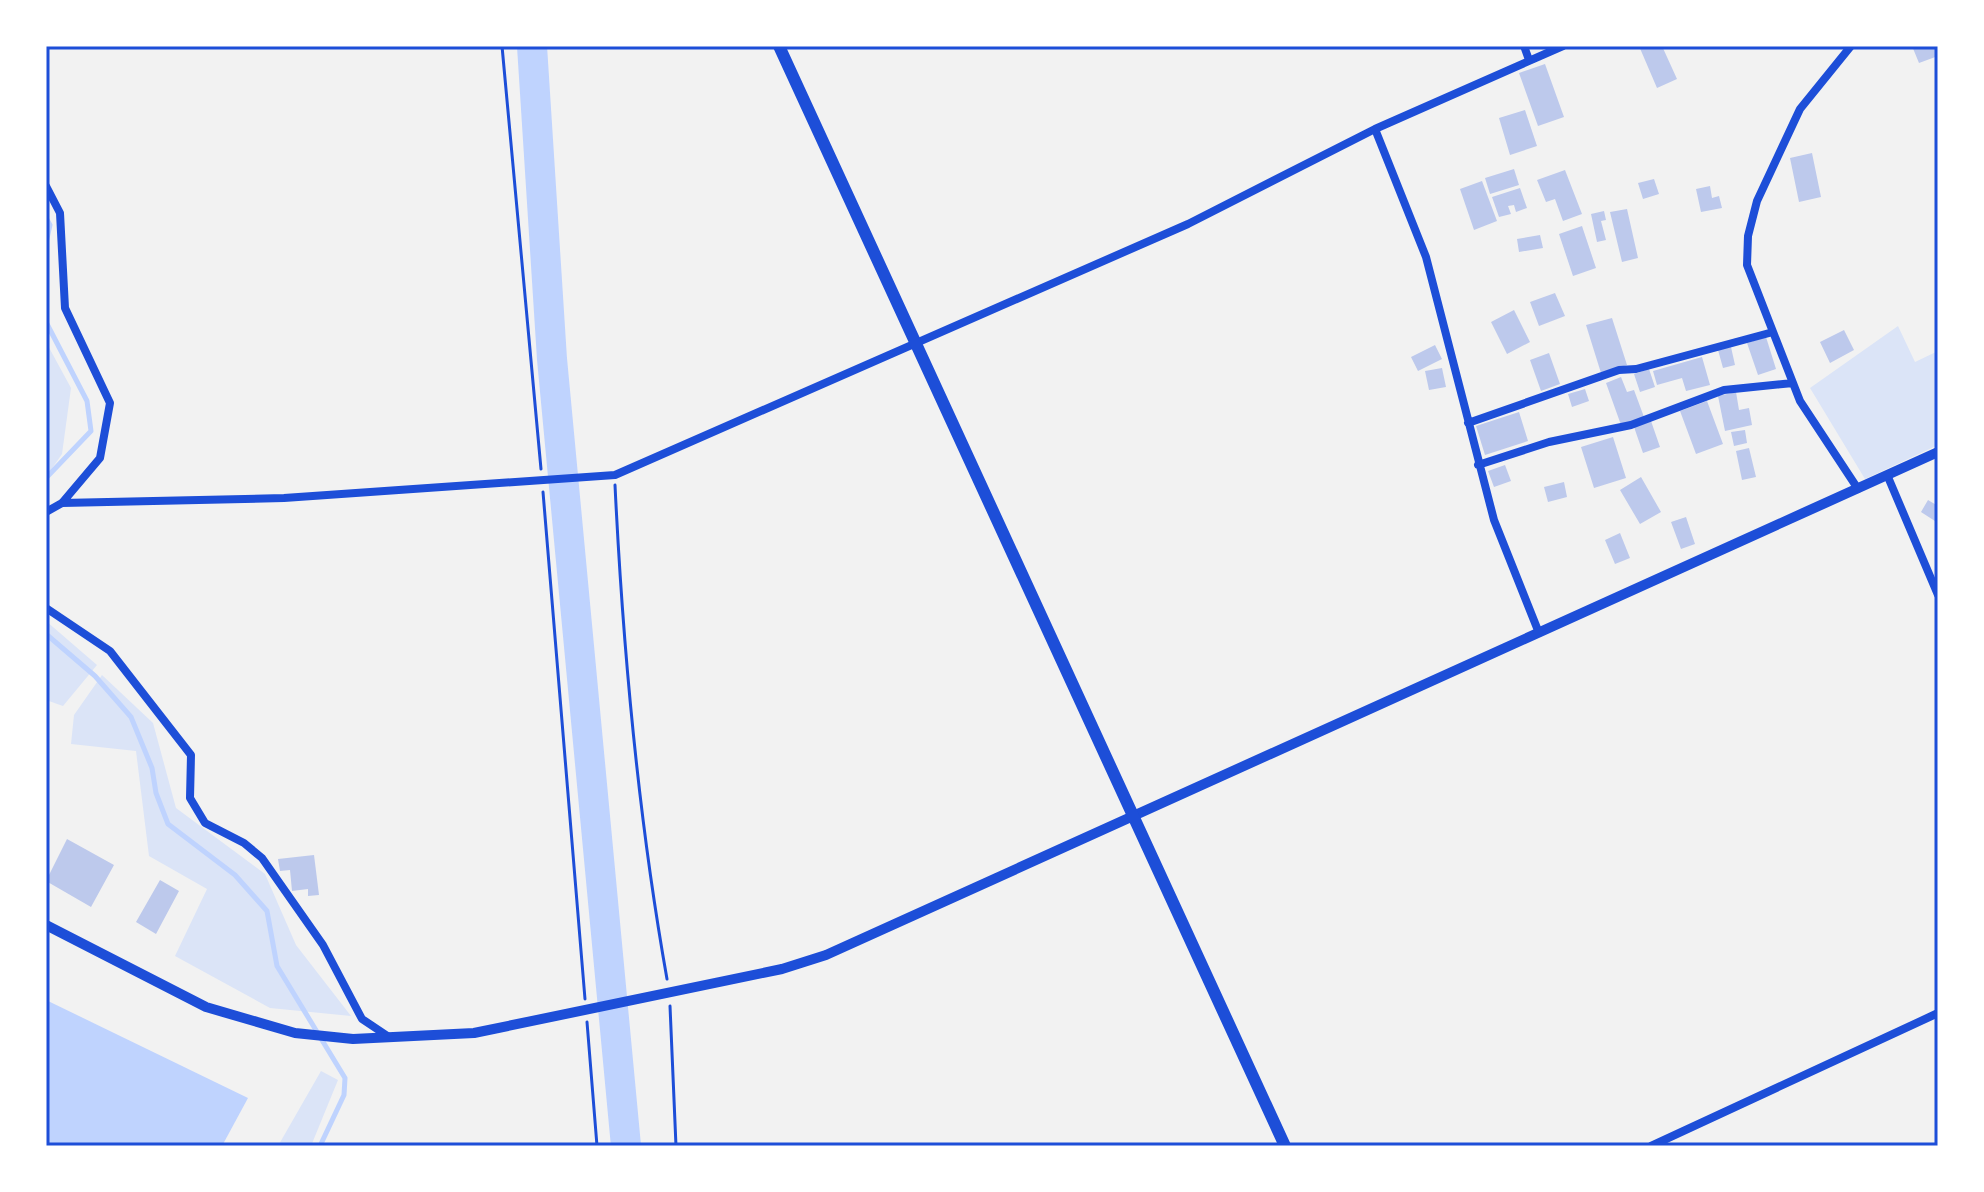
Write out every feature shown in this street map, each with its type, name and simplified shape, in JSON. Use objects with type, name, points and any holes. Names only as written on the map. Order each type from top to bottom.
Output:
[{"type":"main road","points":[[779,46],[1285,1146]]},
{"type":"street","points":[[1524,46],[1529,60]]},
{"type":"street","points":[[62,503],[284,498],[615,475],[763,413],[915,342],[1188,224],[1375,129],[1563,46]]},
{"type":"street","points":[[1851,46],[1800,109],[1757,201],[1748,236],[1747,265],[1800,401],[1858,489]]},
{"type":"street","points":[[1375,129],[1426,257],[1494,520],[1539,633]]},
{"type":"street","points":[[46,186],[60,213],[65,308],[110,403],[100,458],[62,503],[46,512]]},
{"type":"street","points":[[1468,423],[1619,370],[1636,369],[1773,332]]},
{"type":"street","points":[[1478,465],[1549,442],[1631,425],[1724,390],[1793,383]]},
{"type":"street","points":[[46,925],[206,1007],[250,1022],[353,1039],[474,1033],[768,972],[826,955],[1938,452]]},
{"type":"street","points":[[1888,477],[1938,595]]},
{"type":"street","points":[[46,608],[110,651],[191,755],[190,798],[205,823],[244,843],[262,858],[323,945],[362,1019],[389,1037]]},
{"type":"street","points":[[1651,1146],[1938,1013]]},
{"type":"path","points":[[502,46],[542,479],[597,1146]]},
{"type":"path","points":[[615,475],[620,597],[647,866],[670,994],[676,1146]]},
{"type":"shaded area","points":[[1898,326],[1915,362],[1938,351],[1938,445],[1865,479],[1810,388]]},
{"type":"shaded area","points":[[46,342],[71,388],[62,454],[46,477]]},
{"type":"shaded area","points":[[46,621],[97,665],[63,706],[46,700]]},
{"type":"shaded area","points":[[102,675],[153,723],[176,808],[265,874],[296,945],[351,1016],[270,1008],[175,956],[207,889],[149,856],[136,751],[71,744],[74,715]]},
{"type":"shaded area","points":[[321,1071],[338,1080],[311,1146],[278,1146]]},
{"type":"water","points":[[46,1000],[248,1098],[222,1146],[46,1146]]},
{"type":"building","points":[[1639,46],[1662,46],[1677,79],[1657,88]]},
{"type":"building","points":[[1912,46],[1934,46],[1938,56],[1919,63]]},
{"type":"building","points":[[1545,64],[1564,117],[1538,126],[1519,73]]},
{"type":"building","points":[[1525,110],[1537,146],[1510,155],[1499,118]]},
{"type":"building","points":[[1812,153],[1821,197],[1799,202],[1790,158]]},
{"type":"building","points":[[1514,169],[1519,185],[1490,194],[1485,178]]},
{"type":"building","points":[[1565,170],[1582,214],[1563,221],[1555,199],[1546,202],[1537,180]]},
{"type":"building","points":[[1654,179],[1659,194],[1643,199],[1638,183]]},
{"type":"building","points":[[1482,181],[1497,221],[1474,230],[1460,189]]},
{"type":"building","points":[[1710,186],[1712,198],[1719,196],[1722,208],[1701,212],[1696,189]]},
{"type":"building","points":[[1520,188],[1527,208],[1516,212],[1514,205],[1508,206],[1511,214],[1499,217],[1492,197]]},
{"type":"building","points":[[1627,209],[1638,258],[1622,262],[1610,212]]},
{"type":"building","points":[[1604,211],[1606,220],[1601,221],[1606,240],[1597,242],[1591,214]]},
{"type":"building","points":[[1582,226],[1596,268],[1573,276],[1559,234]]},
{"type":"building","points":[[1540,235],[1543,248],[1519,252],[1517,239]]},
{"type":"building","points":[[1555,293],[1565,316],[1539,326],[1530,302]]},
{"type":"building","points":[[1514,310],[1530,342],[1507,354],[1491,322]]},
{"type":"building","points":[[1612,318],[1627,365],[1601,373],[1586,325]]},
{"type":"building","points":[[1844,330],[1854,350],[1830,363],[1820,342]]},
{"type":"building","points":[[1766,337],[1776,369],[1758,375],[1747,343]]},
{"type":"building","points":[[1435,345],[1442,359],[1418,371],[1411,357]]},
{"type":"building","points":[[1731,347],[1735,365],[1723,368],[1718,350]]},
{"type":"building","points":[[1549,353],[1560,384],[1541,391],[1530,360]]},
{"type":"building","points":[[1702,357],[1710,385],[1686,391],[1682,378],[1657,385],[1653,371]]},
{"type":"building","points":[[1442,368],[1446,387],[1429,390],[1425,371]]},
{"type":"building","points":[[1649,369],[1655,387],[1640,392],[1634,374]]},
{"type":"building","points":[[1621,377],[1627,392],[1634,390],[1644,417],[1621,425],[1606,383]]},
{"type":"building","points":[[1585,389],[1589,401],[1572,407],[1568,394]]},
{"type":"building","points":[[1736,392],[1739,410],[1749,408],[1752,425],[1725,431],[1718,396]]},
{"type":"building","points":[[1707,401],[1723,444],[1696,454],[1680,411]]},
{"type":"building","points":[[1519,412],[1528,441],[1485,455],[1476,426]]},
{"type":"building","points":[[1651,421],[1660,447],[1643,453],[1634,427]]},
{"type":"building","points":[[1745,430],[1747,443],[1734,446],[1731,432]]},
{"type":"building","points":[[1613,437],[1626,478],[1594,488],[1581,447]]},
{"type":"building","points":[[1749,448],[1756,477],[1742,480],[1736,451]]},
{"type":"building","points":[[1505,465],[1511,481],[1494,487],[1488,471]]},
{"type":"building","points":[[1641,477],[1661,512],[1640,524],[1620,490]]},
{"type":"building","points":[[1564,482],[1567,497],[1548,502],[1544,487]]},
{"type":"building","points":[[1928,500],[1938,506],[1938,523],[1921,512]]},
{"type":"building","points":[[1686,517],[1695,544],[1681,549],[1671,522]]},
{"type":"building","points":[[1620,533],[1630,558],[1615,564],[1605,540]]},
{"type":"building","points":[[67,839],[114,865],[91,907],[46,881]]},
{"type":"building","points":[[314,855],[319,895],[308,896],[308,889],[292,891],[290,870],[280,871],[278,859]]},
{"type":"building","points":[[160,880],[179,891],[156,934],[136,922]]},
{"type":"waterway","points":[[532,46],[552,359],[626,1146]]},
{"type":"waterway","points":[[46,218],[50,225],[46,243]]},
{"type":"waterway","points":[[46,322],[87,401],[91,431],[46,478]]},
{"type":"waterway","points":[[46,634],[95,676],[131,717],[152,768],[156,793],[168,824],[235,875],[267,911],[277,966],[345,1078],[344,1095],[320,1146]]}]
